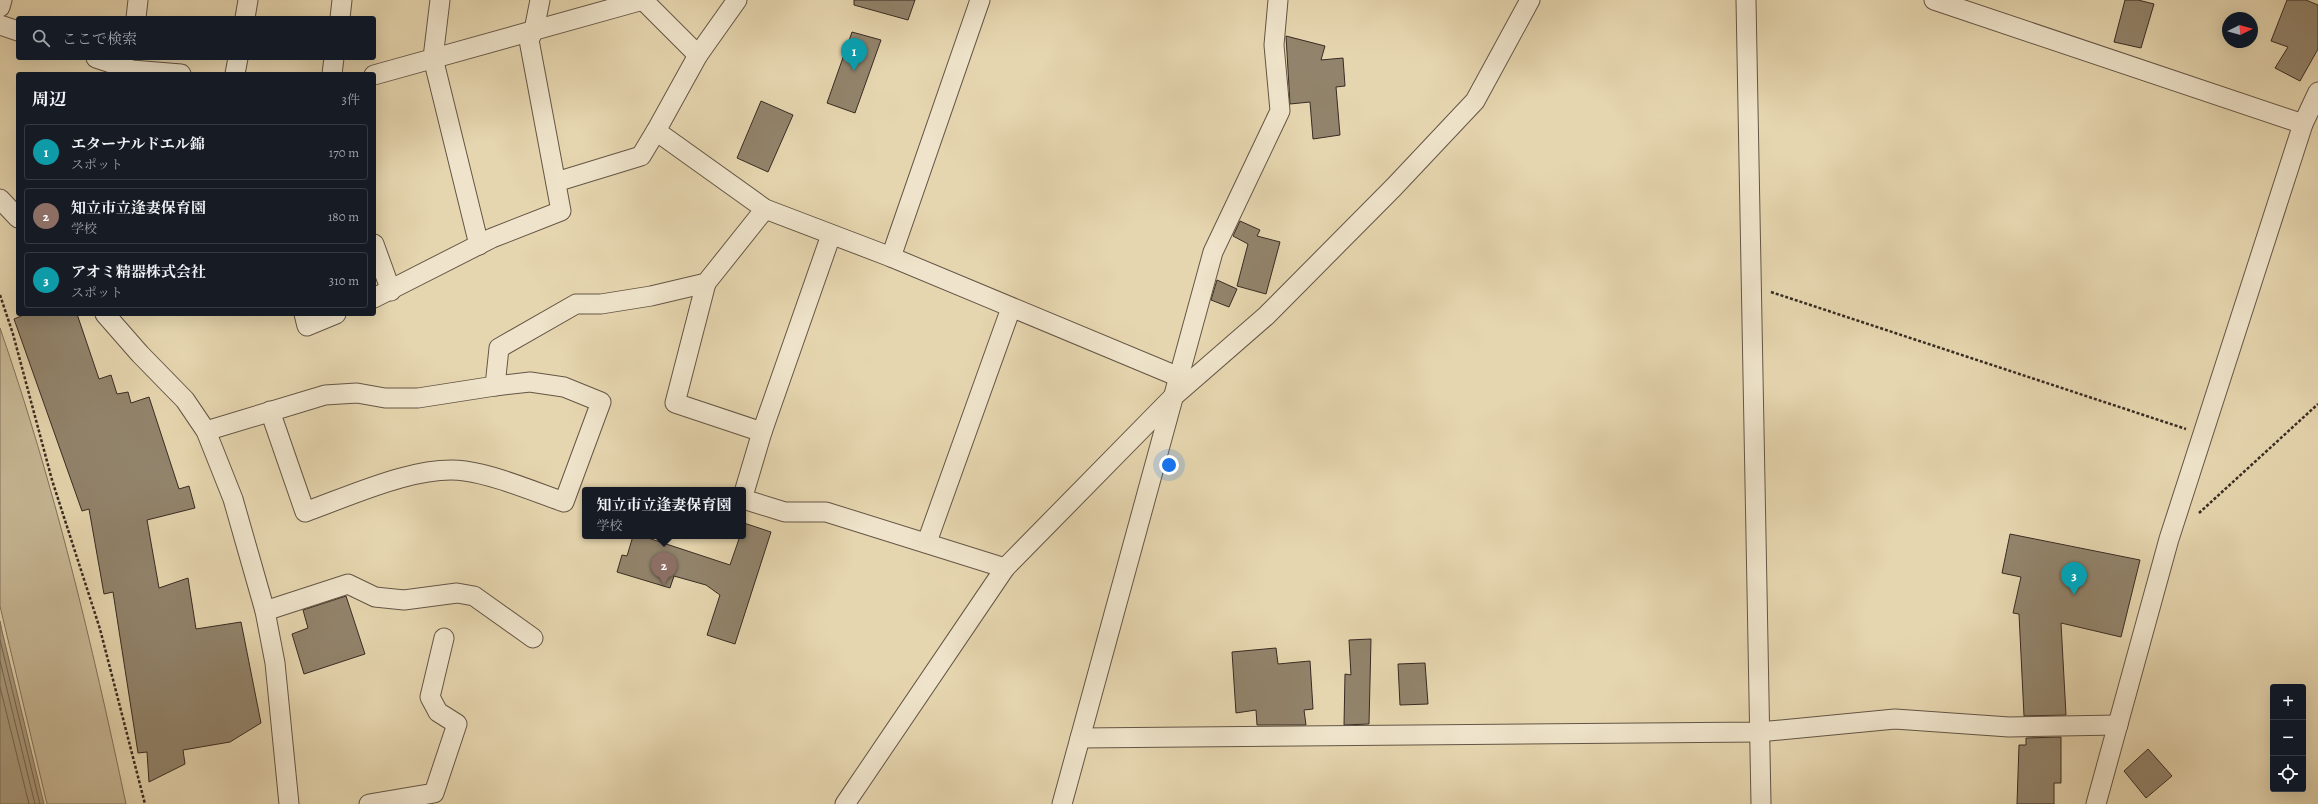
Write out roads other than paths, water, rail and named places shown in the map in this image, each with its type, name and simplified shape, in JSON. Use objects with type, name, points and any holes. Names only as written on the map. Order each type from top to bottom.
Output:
[{"type":"street","points":[[0,7],[2,0]]},
{"type":"street","points":[[136,16],[138,0]]},
{"type":"street","points":[[245,16],[248,0]]},
{"type":"street","points":[[340,16],[342,0]]},
{"type":"street","points":[[440,0],[433,58],[479,245]]},
{"type":"street","points":[[376,297],[391,291],[479,245],[561,210],[529,40],[534,30],[540,0]]},
{"type":"street","points":[[376,74],[643,0],[698,55]]},
{"type":"street","points":[[891,257],[980,0]]},
{"type":"street","points":[[1062,804],[1213,252],[1280,111],[1274,45],[1278,0]]},
{"type":"street","points":[[845,804],[1005,568],[1174,396],[1266,316],[1394,187],[1475,102],[1530,0]]},
{"type":"street","points":[[1746,0],[1761,804]]},
{"type":"street","points":[[1940,1],[2303,124]]},
{"type":"street","points":[[556,182],[641,156],[656,132],[698,55],[734,2]]},
{"type":"street","points":[[0,25],[16,30]]},
{"type":"street","points":[[103,60],[132,68],[165,72]]},
{"type":"street","points":[[235,72],[238,60]]},
{"type":"street","points":[[332,72],[334,60]]},
{"type":"street","points":[[2096,804],[2169,539],[2204,436],[2303,124],[2318,92]]},
{"type":"street","points":[[656,132],[765,209],[891,257],[1179,377]]},
{"type":"street","points":[[0,199],[16,216]]},
{"type":"street","points":[[762,432],[675,403],[706,283],[765,209]]},
{"type":"street","points":[[746,487],[762,432],[832,235]]},
{"type":"street","points":[[376,250],[391,291]]},
{"type":"street","points":[[495,386],[499,348],[576,304],[608,303],[651,296],[706,283]]},
{"type":"street","points":[[927,542],[1012,308]]},
{"type":"street","points":[[107,316],[140,354],[185,400],[206,431],[233,499],[265,611],[275,663],[290,804]]},
{"type":"street","points":[[305,316],[308,326],[331,316]]},
{"type":"street","points":[[206,431],[270,411],[325,395],[357,393],[384,398],[418,398],[530,382],[564,387],[601,402],[564,502],[466,471],[433,470],[390,482],[305,512],[270,411]]},
{"type":"street","points":[[746,498],[785,512],[826,512],[927,542],[1005,568]]},
{"type":"street","points":[[265,611],[348,584],[375,597],[404,600],[457,593],[474,596],[533,638]]},
{"type":"street","points":[[369,804],[434,798],[457,724],[438,712],[430,698],[444,638]]},
{"type":"street","points":[[1080,738],[1759,732],[1895,719],[2009,727],[2118,725]]},
{"type":"water","points":[[0,621],[2,631],[44,804],[0,804]]},
{"type":"place","name":"エターナルドエル錦","points":[[854,71]]},
{"type":"place","name":"知立市立逢妻保育園","points":[[664,585]]},
{"type":"place","name":"アオミ精器株式会社","points":[[2074,595]]}]
